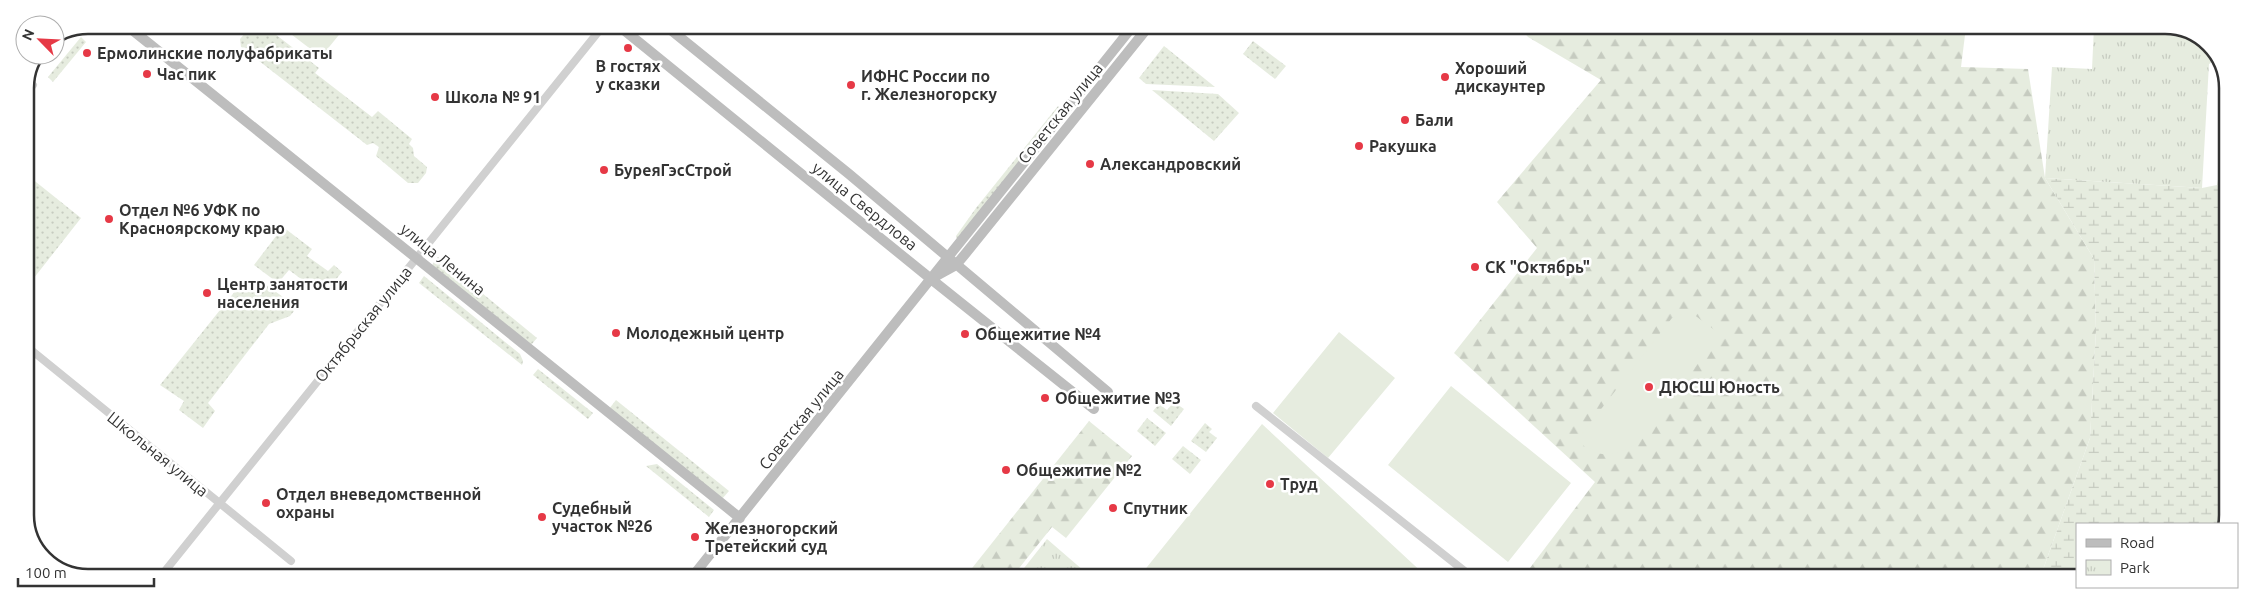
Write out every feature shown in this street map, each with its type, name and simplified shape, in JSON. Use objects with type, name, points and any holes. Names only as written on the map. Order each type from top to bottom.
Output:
[{"type":"main road","name":"улица Ленина","points":[[138,34],[740,518]]},
{"type":"main road","name":"улица Свердлова","points":[[629,34],[1094,409]]},
{"type":"main road","name":"улица Свердлова","points":[[676,34],[1108,392]]},
{"type":"main road","name":"Советская улица","points":[[952,262],[1128,34]]},
{"type":"main road","name":"Советская улица","points":[[698,569],[931,279],[952,262],[1142,34]]},
{"type":"street","name":"Октябрьская улица","points":[[167,569],[597,34]]},
{"type":"street","name":"Школьная улица","points":[[34,352],[292,562]]},
{"type":"street","points":[[1256,406],[1462,569]]},
{"type":"green space","points":[[244,34],[275,34],[319,68],[315,73],[372,117],[378,111],[412,139],[409,144],[413,148],[414,156],[427,167],[426,173],[418,183],[408,183],[376,156],[379,147],[373,143],[367,145],[241,47],[240,39]]},
{"type":"green space","points":[[291,34],[340,34],[321,57]]},
{"type":"green space","points":[[1525,34],[1965,34],[1961,67],[2028,69],[2045,178],[2094,259],[2096,331],[2090,438],[2043,569],[1529,569],[1595,482],[1454,353],[1537,248],[1497,202],[1601,80]]},
{"type":"green space","points":[[2094,34],[2176,35],[2192,41],[2206,52],[2212,62],[2209,64],[2202,188],[2045,178],[2052,67],[2092,69]]},
{"type":"green space","points":[[81,37],[86,42],[53,82],[48,77],[58,65],[65,65],[65,56]]},
{"type":"green space","points":[[1253,41],[1286,66],[1275,79],[1243,54]]},
{"type":"green space","points":[[1164,46],[1215,87],[1146,84],[1139,78]]},
{"type":"green space","points":[[1152,90],[1218,94],[1239,113],[1214,141]]},
{"type":"green space","points":[[1058,106],[1061,109],[957,239],[956,236],[976,208]]},
{"type":"green space","points":[[2045,178],[2202,188],[2219,186],[2218,523],[2076,523],[2076,569],[2043,569],[2090,438],[2096,331],[2094,259]]},
{"type":"green space","points":[[34,180],[81,218],[34,278]]},
{"type":"green space","points":[[283,227],[312,249],[307,256],[328,271],[334,265],[342,272],[329,288],[316,290],[289,270],[278,283],[254,265]]},
{"type":"green space","points":[[438,257],[537,338],[531,345],[432,265]]},
{"type":"green space","points":[[424,276],[520,354],[523,361],[522,365],[419,283]]},
{"type":"green space","points":[[258,279],[283,297],[281,301],[294,311],[290,316],[269,324],[208,403],[215,411],[203,428],[179,410],[184,401],[160,385],[240,285],[249,291]]},
{"type":"green space","name":"ДЮСШ Юность","points":[[1686,313],[1693,314],[1720,334],[1639,442],[1612,454],[1599,454],[1589,450],[1577,440],[1672,318]]},
{"type":"green space","points":[[1339,332],[1395,378],[1328,458],[1273,413]]},
{"type":"green space","points":[[538,369],[593,413],[588,419],[533,375]]},
{"type":"green space","points":[[1451,386],[1571,483],[1508,562],[1388,465]]},
{"type":"green space","points":[[616,400],[729,491],[722,499],[609,409]]},
{"type":"green space","points":[[1174,402],[1184,409],[1171,426],[1153,411],[1159,404],[1167,410]]},
{"type":"green space","points":[[1147,418],[1166,433],[1155,446],[1137,431]]},
{"type":"green space","points":[[1089,421],[1132,456],[1066,538],[1052,527],[1018,569],[971,569]]},
{"type":"green space","points":[[1205,423],[1212,429],[1209,432],[1217,438],[1206,452],[1191,441]]},
{"type":"green space","name":"Труд","points":[[1262,424],[1418,569],[1145,569]]},
{"type":"green space","points":[[1183,446],[1201,460],[1190,474],[1172,459]]},
{"type":"green space","points":[[657,464],[714,510],[709,517],[646,466]]},
{"type":"green space","points":[[1047,539],[1082,569],[1023,569]]},
{"type":"place","name":"В гостях у сказки","points":[[628,48]]},
{"type":"place","name":"Ермолинские полуфабрикаты","points":[[87,53]]},
{"type":"place","name":"Час пик","points":[[147,74]]},
{"type":"place","name":"Хороший дискаунтер","points":[[1445,77]]},
{"type":"place","name":"ИФНС России по г. Железногорску","points":[[851,85]]},
{"type":"place","name":"Школа № 91","points":[[435,97]]},
{"type":"place","name":"Бали","points":[[1405,120]]},
{"type":"place","name":"Ракушка","points":[[1359,146]]},
{"type":"place","name":"Александровский","points":[[1090,164]]},
{"type":"place","name":"БуреяГэсСтрой","points":[[604,170]]},
{"type":"place","name":"Отдел №6 УФК по Красноярскому краю","points":[[109,219]]},
{"type":"place","name":"СК \"Октябрь\"","points":[[1475,267]]},
{"type":"place","name":"Центр занятости населения","points":[[207,293]]},
{"type":"place","name":"Молодежный центр","points":[[616,333]]},
{"type":"place","name":"Общежитие №4","points":[[965,334]]},
{"type":"place","name":"ДЮСШ Юность","points":[[1649,387]]},
{"type":"place","name":"Общежитие №3","points":[[1045,398]]},
{"type":"place","name":"Общежитие №2","points":[[1006,470]]},
{"type":"place","name":"Труд","points":[[1270,484]]},
{"type":"place","name":"Отдел вневедомственной охраны","points":[[266,503]]},
{"type":"place","name":"Спутник","points":[[1113,508]]},
{"type":"place","name":"Судебный участок №26","points":[[542,517]]},
{"type":"place","name":"Железногорский Третейский суд","points":[[695,537]]}]
